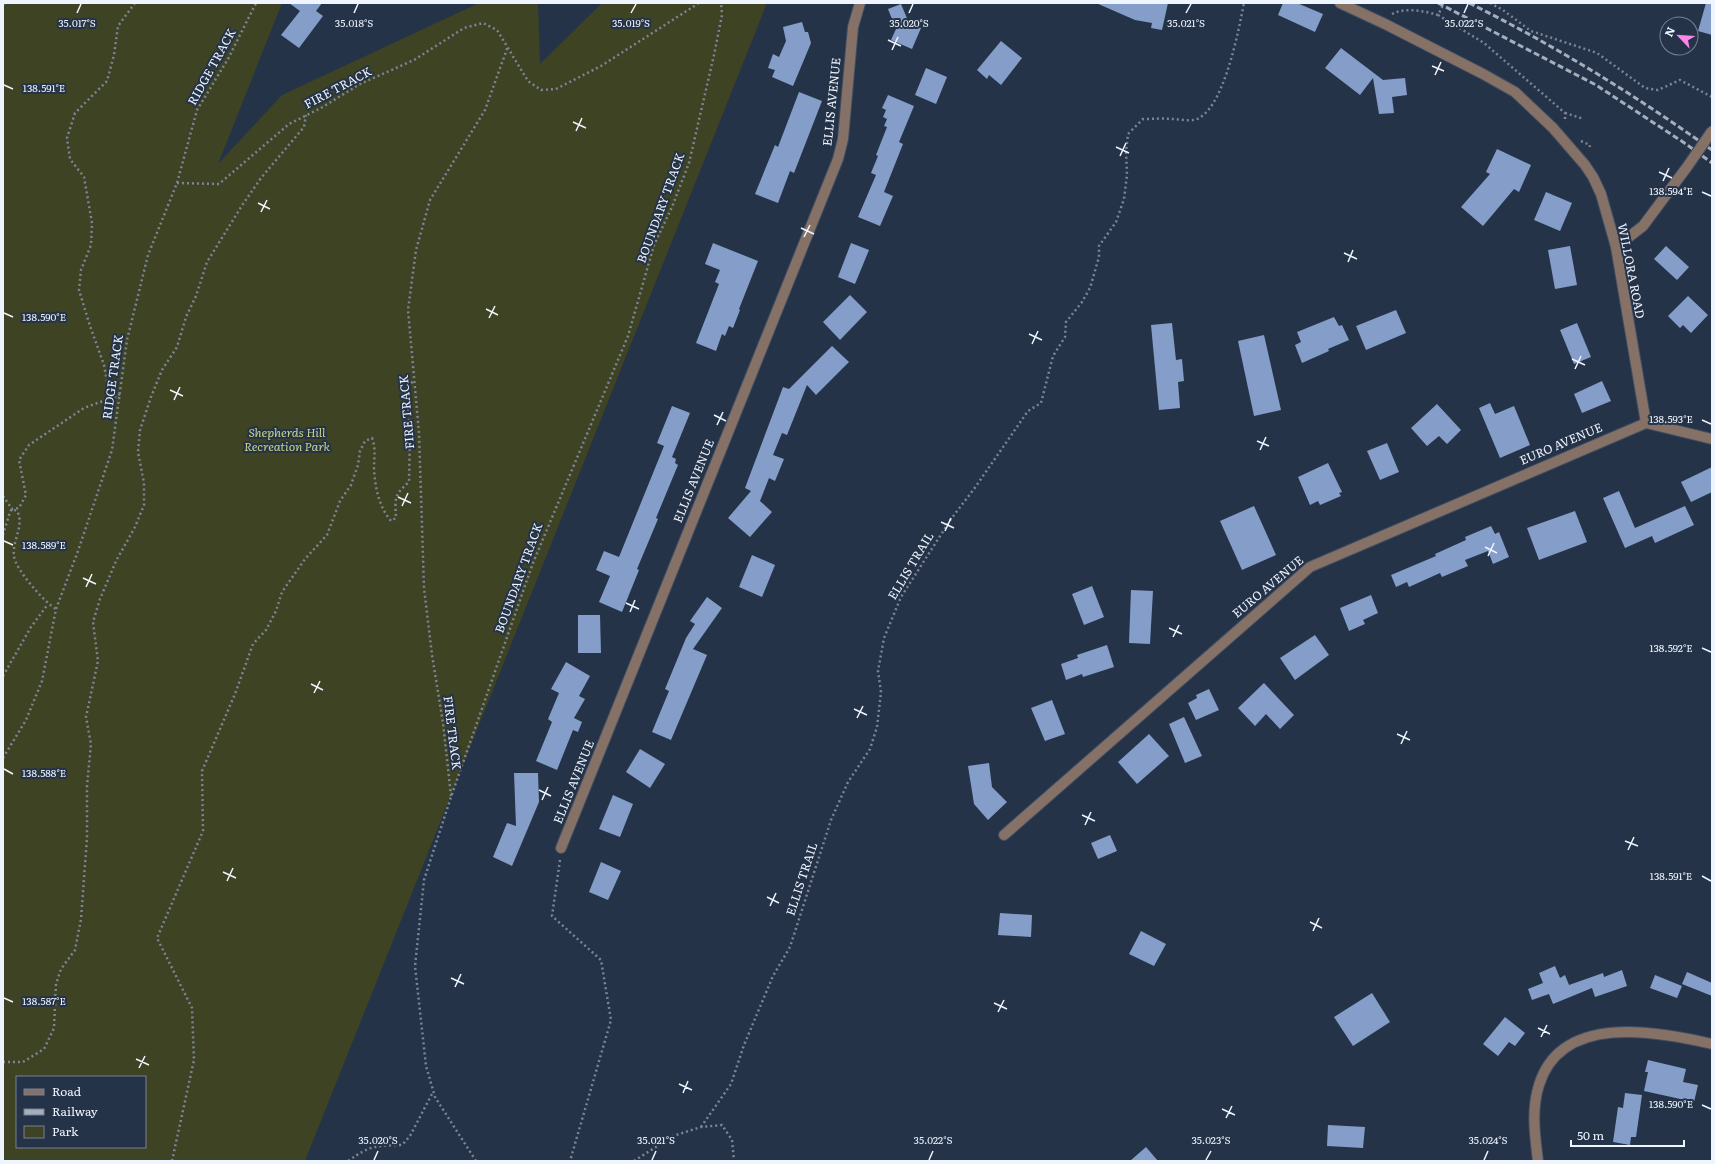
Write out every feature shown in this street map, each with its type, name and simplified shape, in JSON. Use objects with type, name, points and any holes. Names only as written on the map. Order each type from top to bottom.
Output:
[{"type":"street","name":"ELLIS AVENUE","points":[[561,848],[838,159],[843,139],[853,27],[860,3]]},
{"type":"street","name":"WILLORA ROAD","points":[[1340,3],[1385,24],[1515,92],[1557,134],[1585,165],[1593,177],[1601,194],[1616,247],[1646,423]]},
{"type":"street","points":[[1616,247],[1643,226],[1712,131]]},
{"type":"street","points":[[1646,423],[1712,439]]},
{"type":"street","name":"EURO AVENUE","points":[[1004,835],[1310,567],[1646,423]]},
{"type":"street","points":[[1538,1161],[1534,1117],[1538,1086],[1547,1065],[1560,1051],[1578,1040],[1613,1032],[1648,1032],[1712,1044]]},
{"type":"path","points":[[120,395],[108,387],[104,364],[79,290],[80,270],[91,245],[92,223],[84,177],[70,159],[68,138],[75,113],[107,81],[114,54],[118,26],[135,3]]},
{"type":"path","name":"RIDGE TRACK","points":[[3,758],[26,720],[42,681],[56,609],[78,551],[112,450],[127,340],[148,255],[177,183],[197,110],[228,59],[256,3]]},
{"type":"path","name":"FIRE TRACK","points":[[177,183],[219,184],[289,124],[360,84],[414,60],[464,28],[483,23],[497,30],[528,81],[541,90],[556,89],[601,66],[699,3]]},
{"type":"path","name":"BOUNDARY TRACK","points":[[476,1161],[435,1097],[426,1066],[415,966],[424,880],[451,797],[533,563],[628,336],[654,245],[672,206],[688,162],[714,55],[722,15],[721,3]]},
{"type":"path","name":"ELLIS TRAIL","points":[[701,1128],[731,1084],[744,1045],[773,976],[790,947],[831,820],[848,782],[870,750],[877,727],[881,692],[878,671],[884,638],[901,597],[950,519],[974,489],[1028,411],[1041,403],[1052,356],[1065,337],[1066,322],[1082,302],[1090,288],[1098,257],[1099,246],[1116,222],[1124,200],[1127,175],[1126,151],[1128,134],[1143,120],[1161,118],[1194,120],[1204,115],[1219,94],[1229,66],[1235,47],[1244,3]]},
{"type":"path","points":[[1385,24],[1389,16],[1398,11],[1423,11],[1438,15],[1444,3]]},
{"type":"path","points":[[1490,3],[1503,10],[1531,31],[1597,53],[1645,88],[1658,90],[1680,80],[1712,97]]},
{"type":"path","name":"FIRE TRACK","points":[[451,797],[443,723],[432,655],[424,588],[419,433],[408,310],[416,250],[430,200],[485,110],[508,46]]},
{"type":"path","points":[[1565,113],[1584,119]]},
{"type":"path","points":[[3,1062],[23,1062],[44,1049],[54,1028],[56,984],[61,969],[74,950],[81,919],[87,838],[87,786],[91,744],[86,717],[98,661],[93,622],[100,599],[116,561],[135,527],[144,505],[144,482],[138,452],[140,430],[162,370],[177,347],[186,317],[196,296],[207,262],[261,178],[304,127],[306,115]]},
{"type":"path","points":[[172,1161],[194,1060],[192,1008],[157,938],[203,832],[202,771],[235,694],[252,644],[266,630],[276,611],[282,592],[301,564],[327,535],[340,501],[351,485],[358,465],[360,452],[365,441],[372,438],[375,445],[374,469],[380,505],[391,522],[396,518],[395,503],[397,492],[409,482],[410,433],[407,386],[415,380]]},
{"type":"path","points":[[12,509],[19,508],[26,495],[19,460],[28,444],[84,408],[120,395]]},
{"type":"path","points":[[3,496],[4,501],[12,509],[17,510],[20,516],[20,525],[15,539],[14,556],[20,571],[48,604],[56,609]]},
{"type":"path","points":[[3,536],[12,509]]},
{"type":"path","points":[[3,676],[31,627],[48,604]]},
{"type":"path","points":[[561,848],[552,916],[601,960],[611,1020],[570,1161]]},
{"type":"path","points":[[348,1161],[365,1149],[376,1146],[402,1145],[410,1136],[433,1092]]},
{"type":"path","points":[[634,1161],[673,1136],[701,1128],[722,1125],[732,1140],[734,1161]]},
{"type":"green space","name":"Shepherds Hill Recreation Park","points":[[3,3],[282,3],[218,164],[282,95],[479,3],[538,3],[540,64],[602,3],[767,3],[305,1161],[3,1161]]},
{"type":"building","points":[[289,3],[322,3],[316,11],[323,16],[299,48],[281,35],[300,11]]},
{"type":"building","points":[[1096,3],[1168,3],[1162,30],[1151,28],[1152,23],[1135,20]]},
{"type":"building","points":[[1283,3],[1297,3],[1323,14],[1315,32],[1278,15]]},
{"type":"building","points":[[1706,3],[1712,3],[1712,35],[1699,31]]},
{"type":"building","points":[[901,4],[909,23],[921,28],[912,49],[891,40],[896,29],[888,9]]},
{"type":"building","points":[[802,22],[805,32],[808,32],[811,43],[793,86],[772,77],[775,70],[768,68],[773,54],[779,57],[786,41],[783,27]]},
{"type":"building","points":[[1001,41],[1022,58],[1001,85],[989,75],[987,79],[977,70]]},
{"type":"building","points":[[1341,48],[1383,80],[1405,78],[1407,95],[1392,97],[1394,113],[1379,114],[1373,78],[1360,95],[1325,68]]},
{"type":"building","points":[[926,68],[947,77],[936,104],[915,95]]},
{"type":"building","points":[[799,92],[822,101],[794,173],[790,171],[778,203],[755,194],[775,145],[778,147]]},
{"type":"building","points":[[888,95],[914,106],[899,142],[903,144],[884,192],[893,196],[880,226],[858,217],[876,175],[871,173],[887,127],[884,126],[887,119],[883,117],[886,110],[882,108]]},
{"type":"building","points":[[1497,149],[1531,165],[1519,192],[1514,189],[1483,226],[1461,207],[1490,174],[1486,172]]},
{"type":"building","points":[[1546,192],[1572,203],[1560,231],[1534,220]]},
{"type":"building","points":[[713,243],[758,261],[733,328],[729,326],[725,336],[722,334],[716,351],[696,343],[719,284],[715,282],[720,270],[705,264]]},
{"type":"building","points":[[851,243],[869,250],[855,284],[838,277]]},
{"type":"building","points":[[1570,246],[1577,285],[1555,289],[1548,250]]},
{"type":"building","points":[[1666,246],[1689,267],[1677,280],[1654,259]]},
{"type":"building","points":[[850,295],[867,312],[840,340],[823,322]]},
{"type":"building","points":[[1688,296],[1708,315],[1691,333],[1683,325],[1680,328],[1668,316]]},
{"type":"building","points":[[1396,310],[1406,333],[1366,350],[1356,326]]},
{"type":"building","points":[[1334,317],[1339,326],[1342,325],[1349,340],[1302,363],[1295,345],[1301,342],[1297,332]]},
{"type":"building","points":[[1172,323],[1176,360],[1182,359],[1184,381],[1178,382],[1180,408],[1159,410],[1151,325]]},
{"type":"building","points":[[1577,323],[1591,357],[1574,364],[1560,330]]},
{"type":"building","points":[[1264,335],[1281,410],[1254,416],[1238,341]]},
{"type":"building","points":[[832,346],[849,362],[816,395],[807,385],[787,435],[782,433],[773,455],[784,459],[775,481],[769,478],[760,501],[772,512],[750,537],[728,518],[751,491],[745,488],[783,387],[789,389]]},
{"type":"building","points":[[1602,381],[1611,401],[1582,413],[1574,394]]},
{"type":"building","points":[[1490,403],[1495,414],[1514,406],[1530,445],[1500,458],[1479,408]]},
{"type":"building","points":[[1437,404],[1461,430],[1447,444],[1439,436],[1427,446],[1411,428]]},
{"type":"building","points":[[672,406],[690,413],[672,457],[676,459],[675,463],[678,465],[656,518],[658,519],[637,569],[639,570],[622,612],[599,602],[610,576],[596,570],[604,551],[619,557],[664,446],[657,443]]},
{"type":"building","points":[[1387,443],[1399,472],[1380,480],[1367,451]]},
{"type":"building","points":[[1328,463],[1342,492],[1339,493],[1341,496],[1320,505],[1318,501],[1310,505],[1298,477]]},
{"type":"building","points":[[1712,467],[1712,492],[1691,502],[1681,482]]},
{"type":"building","points":[[1619,491],[1635,528],[1685,506],[1694,525],[1655,543],[1652,536],[1625,548],[1603,498]]},
{"type":"building","points":[[1254,506],[1276,555],[1242,570],[1220,521]]},
{"type":"building","points":[[1575,511],[1587,542],[1539,560],[1527,528]]},
{"type":"building","points":[[1491,526],[1495,534],[1499,532],[1509,557],[1493,564],[1488,551],[1465,560],[1468,566],[1442,577],[1440,573],[1409,587],[1407,582],[1396,587],[1391,575],[1436,556],[1435,554],[1466,540],[1465,537]]},
{"type":"building","points":[[752,555],[775,565],[762,597],[739,587]]},
{"type":"building","points":[[1092,586],[1104,617],[1084,625],[1072,594]]},
{"type":"building","points":[[1131,590],[1153,591],[1150,644],[1129,643]]},
{"type":"building","points":[[1371,595],[1378,613],[1363,620],[1365,624],[1349,631],[1340,608]]},
{"type":"building","points":[[707,597],[722,608],[693,649],[707,655],[671,740],[652,732],[669,691],[665,689],[686,638],[695,624],[690,621]]},
{"type":"building","points":[[578,615],[600,615],[601,653],[578,653]]},
{"type":"building","points":[[1315,635],[1329,655],[1295,680],[1280,658]]},
{"type":"building","points":[[1107,645],[1114,667],[1083,677],[1082,674],[1066,680],[1061,664],[1078,658],[1077,655]]},
{"type":"building","points":[[566,662],[590,676],[579,696],[585,699],[574,718],[582,722],[578,732],[573,730],[557,770],[536,761],[552,722],[548,719],[559,693],[551,689]]},
{"type":"building","points":[[1264,683],[1294,715],[1280,729],[1266,714],[1255,726],[1238,708]]},
{"type":"building","points":[[1209,689],[1219,710],[1196,720],[1188,703],[1197,698],[1196,695]]},
{"type":"building","points":[[1052,700],[1065,734],[1045,741],[1031,708]]},
{"type":"building","points":[[1184,717],[1202,756],[1185,763],[1169,724]]},
{"type":"building","points":[[1149,734],[1169,756],[1137,784],[1118,762]]},
{"type":"building","points":[[640,749],[665,764],[650,788],[626,772]]},
{"type":"building","points":[[989,763],[992,787],[1007,802],[988,820],[974,804],[968,766]]},
{"type":"building","points":[[514,773],[538,773],[539,802],[512,866],[493,857],[507,823],[516,826]]},
{"type":"building","points":[[613,795],[633,804],[620,837],[599,829]]},
{"type":"building","points":[[1110,835],[1117,851],[1098,859],[1091,843]]},
{"type":"building","points":[[601,862],[621,871],[608,900],[589,892]]},
{"type":"building","points":[[1000,913],[1032,915],[1031,937],[998,935]]},
{"type":"building","points":[[1141,931],[1166,944],[1154,966],[1129,954]]},
{"type":"building","points":[[1555,966],[1560,978],[1565,975],[1569,985],[1603,973],[1604,977],[1622,970],[1627,986],[1595,997],[1592,988],[1553,1004],[1549,994],[1532,1000],[1528,989],[1543,983],[1539,973]]},
{"type":"building","points":[[1687,972],[1712,983],[1712,996],[1682,984]]},
{"type":"building","points":[[1655,975],[1682,986],[1677,998],[1650,988]]},
{"type":"building","points":[[1372,993],[1390,1022],[1353,1046],[1334,1017]]},
{"type":"building","points":[[1505,1017],[1525,1033],[1515,1046],[1509,1042],[1498,1056],[1483,1044]]},
{"type":"building","points":[[1648,1060],[1686,1069],[1683,1082],[1698,1085],[1694,1102],[1644,1091],[1648,1072],[1645,1072]]},
{"type":"building","points":[[1625,1093],[1642,1095],[1636,1137],[1631,1137],[1630,1145],[1613,1142],[1618,1107],[1623,1108]]},
{"type":"building","points":[[1328,1125],[1365,1127],[1363,1148],[1327,1146]]},
{"type":"building","points":[[1146,1147],[1158,1161],[1130,1161]]},
{"type":"railway","points":[[1438,3],[1596,85],[1686,144],[1712,163]]},
{"type":"railway","points":[[1469,3],[1563,53],[1624,90],[1712,150]]}]
